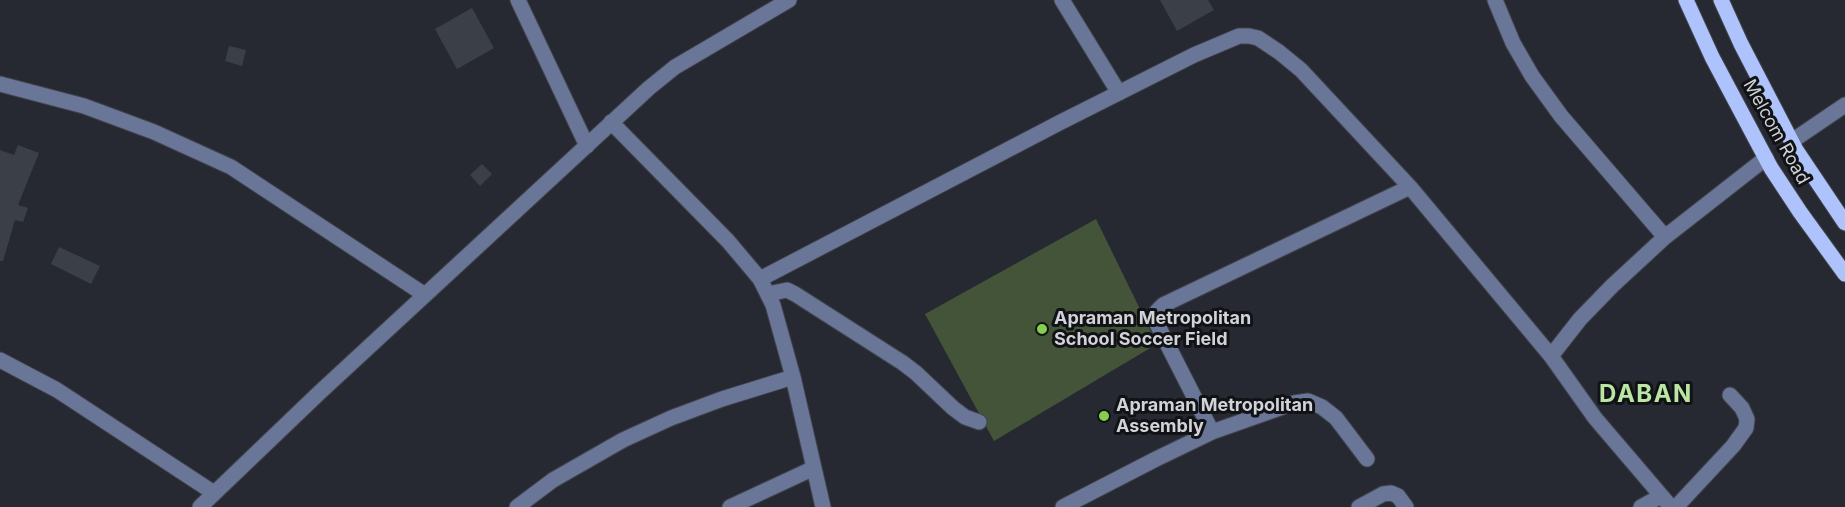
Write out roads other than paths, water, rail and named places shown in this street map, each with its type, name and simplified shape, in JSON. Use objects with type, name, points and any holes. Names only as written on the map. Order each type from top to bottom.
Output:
[{"type":"main road","name":"Melcom Road","points":[[1686,0],[1712,57],[1766,158],[1800,212],[1845,274]]},
{"type":"main road","points":[[1721,0],[1741,44],[1792,141],[1845,223]]},
{"type":"street","points":[[518,0],[586,146]]},
{"type":"street","points":[[200,507],[611,122],[675,67],[789,0]]},
{"type":"street","points":[[1062,0],[1119,93]]},
{"type":"street","points":[[1495,0],[1513,43],[1532,76],[1561,116],[1665,237]]},
{"type":"street","points":[[760,279],[1194,55],[1239,36],[1249,36],[1279,52],[1300,70],[1410,187],[1551,356],[1595,418],[1666,502],[1641,507]]},
{"type":"street","points":[[0,84],[84,106],[154,132],[231,167],[425,295]]},
{"type":"street","points":[[1792,141],[1845,105]]},
{"type":"street","points":[[611,122],[728,241],[760,279],[773,305],[793,377],[823,507]]},
{"type":"street","points":[[1551,356],[1588,311],[1665,237],[1766,158]]},
{"type":"street","points":[[1212,432],[1156,322],[1157,311],[1163,305],[1410,187]]},
{"type":"street","points":[[768,294],[787,290],[795,294],[903,363],[953,408],[965,417],[979,422]]},
{"type":"street","points":[[0,360],[57,390],[214,493]]},
{"type":"street","points":[[517,507],[553,480],[623,440],[671,418],[722,399],[793,377]]},
{"type":"street","points":[[1677,507],[1733,446],[1746,428],[1747,419],[1742,408],[1730,395]]},
{"type":"street","points":[[1064,507],[1212,432],[1308,400],[1336,418],[1367,459]]},
{"type":"street","points":[[730,507],[814,468]]},
{"type":"street","points":[[1359,507],[1383,494],[1391,493],[1398,496],[1406,507]]},
{"type":"place","name":"Apraman Metropolitan School Soccer Field","points":[[1042,329]]},
{"type":"place","name":"Apraman Metropolitan Assembly","points":[[1104,416]]},
{"type":"district","name":"DABAN","points":[[1646,395]]}]
